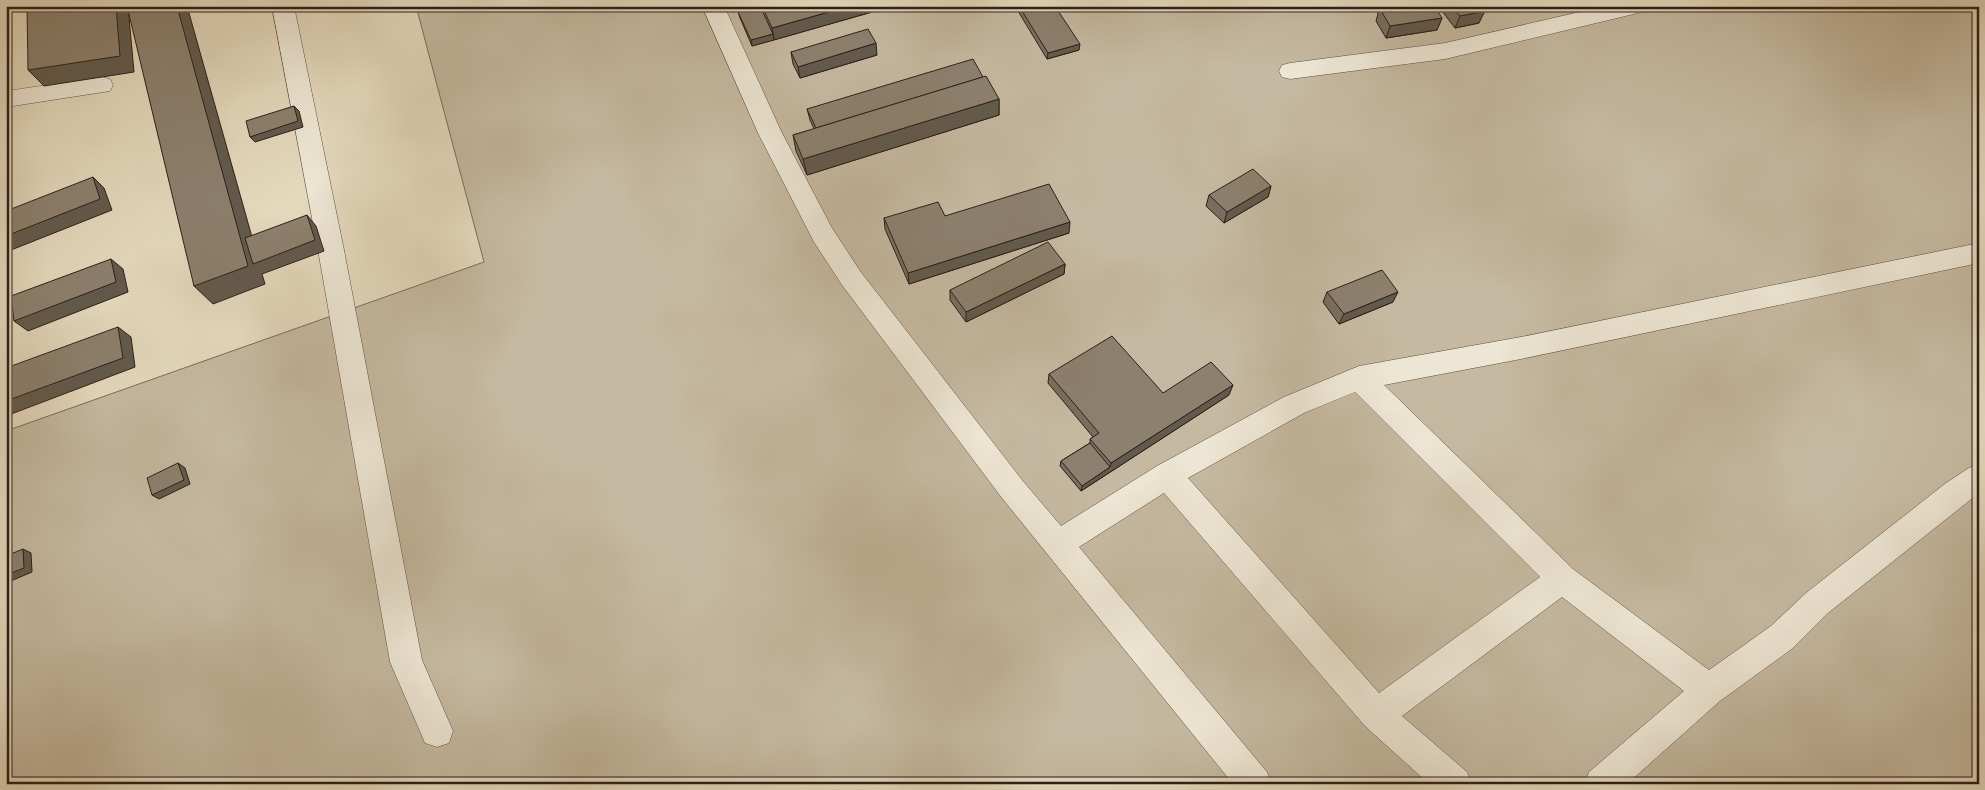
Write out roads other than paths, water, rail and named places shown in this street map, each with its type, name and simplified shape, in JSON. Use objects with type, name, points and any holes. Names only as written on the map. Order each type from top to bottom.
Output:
[{"type":"street","points":[[282,6],[333,260],[406,662],[437,731]]},
{"type":"street","points":[[713,6],[770,133],[823,234],[850,278],[982,450],[1255,784]]},
{"type":"street","points":[[1290,71],[1445,51],[1638,6]]},
{"type":"street","points":[[6,96],[13,98],[102,85]]},
{"type":"street","points":[[1058,544],[1167,476],[1294,405],[1359,378],[1521,348],[1979,253]]},
{"type":"street","points":[[1359,378],[1562,579],[1709,690]]},
{"type":"street","points":[[1167,476],[1376,715],[1455,784]]},
{"type":"street","points":[[1601,784],[1709,690],[1782,637],[1817,603],[1956,492],[1979,476]]},
{"type":"street","points":[[1376,715],[1562,579]]}]
